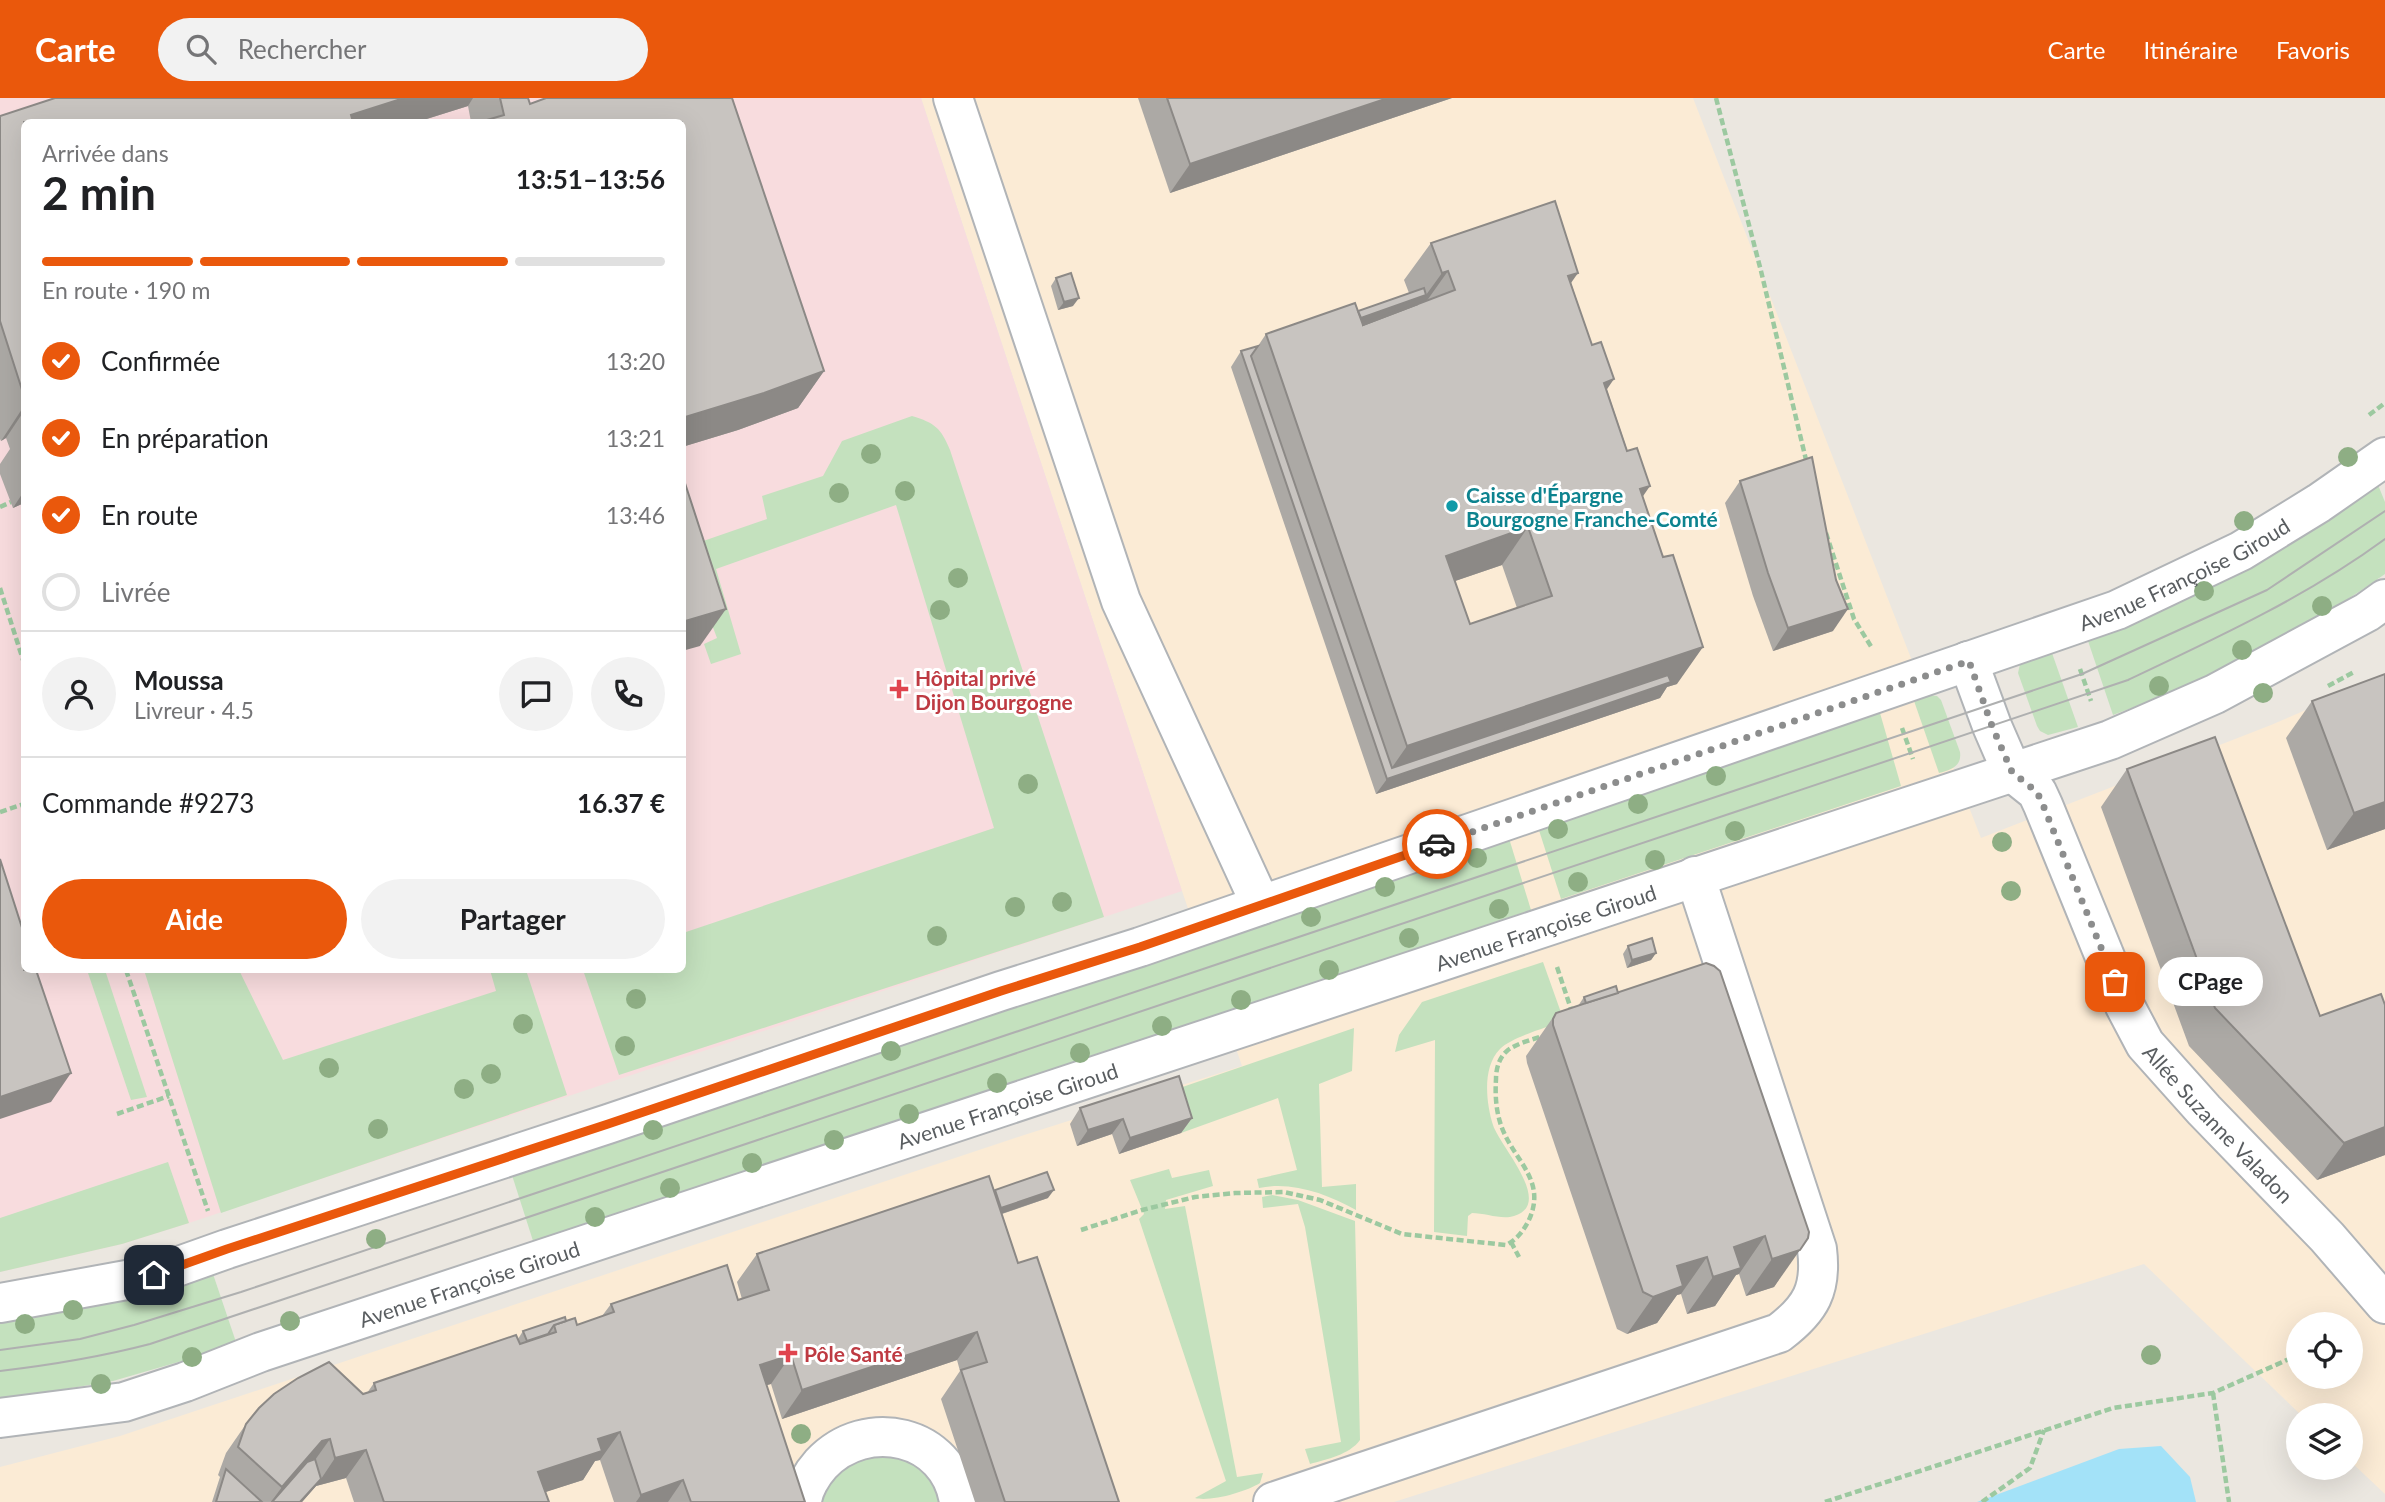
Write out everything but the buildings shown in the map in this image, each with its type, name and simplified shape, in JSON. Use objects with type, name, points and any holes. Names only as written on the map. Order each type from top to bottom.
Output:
[{"type":"street","points":[[953,98],[1121,601],[1261,905]]},
{"type":"street","name":"Avenue Françoise Giroud","points":[[0,1303],[154,1275],[1261,905],[1885,675],[1969,661],[2117,610],[2241,551],[2319,503],[2385,457]]},
{"type":"street","name":"Avenue Françoise Giroud","points":[[0,1418],[124,1402],[185,1382],[261,1352],[2110,740],[2215,694],[2356,618],[2385,599]]},
{"type":"street","points":[[1969,661],[2012,772]]},
{"type":"street","name":"Allée Suzanne Valadon","points":[[2012,772],[2037,792],[2125,1006],[2145,1044],[2385,1304]]},
{"type":"street","points":[[1273,1502],[1779,1333],[1798,1319],[1811,1300],[1817,1283],[1817,1249],[1695,876]]},
{"type":"street","points":[[802,1502],[814,1472],[832,1452],[856,1439],[881,1435],[906,1440],[928,1451],[946,1469],[957,1492],[958,1502]]},
{"type":"path","points":[[1716,98],[1807,465]]},
{"type":"path","points":[[2368,416],[2385,402]]},
{"type":"path","points":[[0,507],[10,502]]},
{"type":"path","points":[[1825,529],[1854,619],[1885,675],[1927,802]]},
{"type":"path","points":[[0,588],[21,654]]},
{"type":"path","points":[[0,812],[21,805]]},
{"type":"path","points":[[1554,958],[1573,1015]]},
{"type":"path","points":[[127,973],[209,1213]]},
{"type":"path","points":[[1081,1230],[1142,1210],[1195,1197],[1284,1192],[1320,1200],[1402,1234],[1499,1246],[1511,1242],[1521,1233],[1530,1217],[1535,1191],[1528,1173],[1501,1126],[1496,1105],[1496,1074],[1507,1051],[1550,1033]]},
{"type":"path","points":[[117,1114],[169,1096]]},
{"type":"path","points":[[1511,1242],[1519,1257]]},
{"type":"path","points":[[1825,1502],[2113,1408],[2213,1393],[2286,1360]]},
{"type":"path","points":[[2213,1393],[2229,1502]]},
{"type":"path","points":[[1982,1502],[2030,1468],[2044,1430]]},
{"type":"shaded area","name":"Hôpital privé Dijon Bourgogne","points":[[0,98],[921,98],[1182,891],[122,1244],[0,1272]]},
{"type":"shaded area","points":[[921,98],[1693,98],[1981,838],[2271,725],[2385,676],[2385,1494],[2363,1473],[2363,1403],[2288,1403],[2144,1264],[1394,1502],[0,1502],[0,1467],[120,1436],[1021,1136],[1242,1066]]},
{"type":"green space","points":[[912,416],[936,427],[944,436],[1104,917],[619,1075],[584,973],[686,973],[686,932],[994,828],[896,505],[716,569],[741,654],[711,664],[704,644],[717,638],[686,556],[686,547],[767,519],[762,496],[823,476],[842,441]]},
{"type":"green space","points":[[2376,480],[2385,502],[2385,574],[2321,616],[2254,653],[2113,715],[2087,638]]},
{"type":"green space","points":[[2052,653],[2078,727],[2048,735],[2037,726],[2018,673],[2020,664]]},
{"type":"green space","points":[[1937,696],[1941,700],[1960,752],[1957,764],[1939,773],[1913,698]]},
{"type":"green space","points":[[1880,713],[1901,786],[1561,899],[1537,824]]},
{"type":"green space","points":[[1508,835],[1531,910],[534,1244],[510,1169]]},
{"type":"green space","points":[[1543,962],[1564,1021],[1521,1036],[1500,1049],[1490,1065],[1487,1086],[1493,1125],[1521,1174],[1529,1200],[1525,1209],[1514,1216],[1472,1213],[1468,1216],[1467,1236],[1434,1232],[1435,1040],[1395,1052],[1399,1035],[1422,1002]]},
{"type":"green space","points":[[88,973],[106,973],[147,1097],[131,1100]]},
{"type":"green space","points":[[145,973],[240,973],[283,1060],[496,991],[491,973],[527,973],[567,1095],[221,1213]]},
{"type":"green space","points":[[1354,1028],[1352,1071],[1319,1084],[1322,1187],[1356,1184],[1356,1210],[1309,1190],[1284,1186],[1259,1188],[1257,1179],[1297,1170],[1278,1098],[1181,1133],[1168,1092]]},
{"type":"green space","points":[[168,1162],[189,1223],[122,1244],[0,1272],[0,1218]]},
{"type":"green space","points":[[1169,1169],[1172,1178],[1209,1170],[1213,1186],[1166,1200],[1165,1209],[1185,1206],[1237,1477],[1263,1473],[1260,1483],[1254,1486],[1210,1499],[1195,1498],[1226,1481],[1139,1219],[1144,1214],[1130,1180]]},
{"type":"green space","points":[[1272,1195],[1298,1200],[1355,1221],[1360,1440],[1344,1453],[1310,1464],[1305,1449],[1341,1442],[1305,1227],[1298,1204],[1263,1208],[1262,1197]]},
{"type":"green space","points":[[212,1271],[237,1345],[113,1381],[0,1400],[0,1321]]},
{"type":"green space","points":[[882,1450],[921,1464],[944,1502],[817,1502],[828,1476]]},
{"type":"water","points":[[2161,1446],[2190,1477],[2196,1502],[1977,1502],[2119,1449]]},
{"type":"tram line","points":[[0,1350],[80,1339],[241,1292],[2082,674],[2267,590],[2385,511]]},
{"type":"tram line","points":[[0,1371],[75,1360],[150,1344],[2128,680],[2292,598],[2385,539]]},
{"type":"way so far","points":[[1437,844],[1969,661],[2012,772],[2037,792],[2043,805],[2115,982]]},
{"type":"place","name":"Caisse d'Épargne Bourgogne Franche-Comté","points":[[1452,506]]},
{"type":"place","name":"Hôpital privé Dijon Bourgogne","points":[[899,689]]},
{"type":"place","name":"CPage","points":[[2115,982]]},
{"type":"place","name":"Pôle Santé","points":[[788,1353]]},
{"type":"route","points":[[154,1275],[1001,991],[1140,947],[1437,844]]}]
